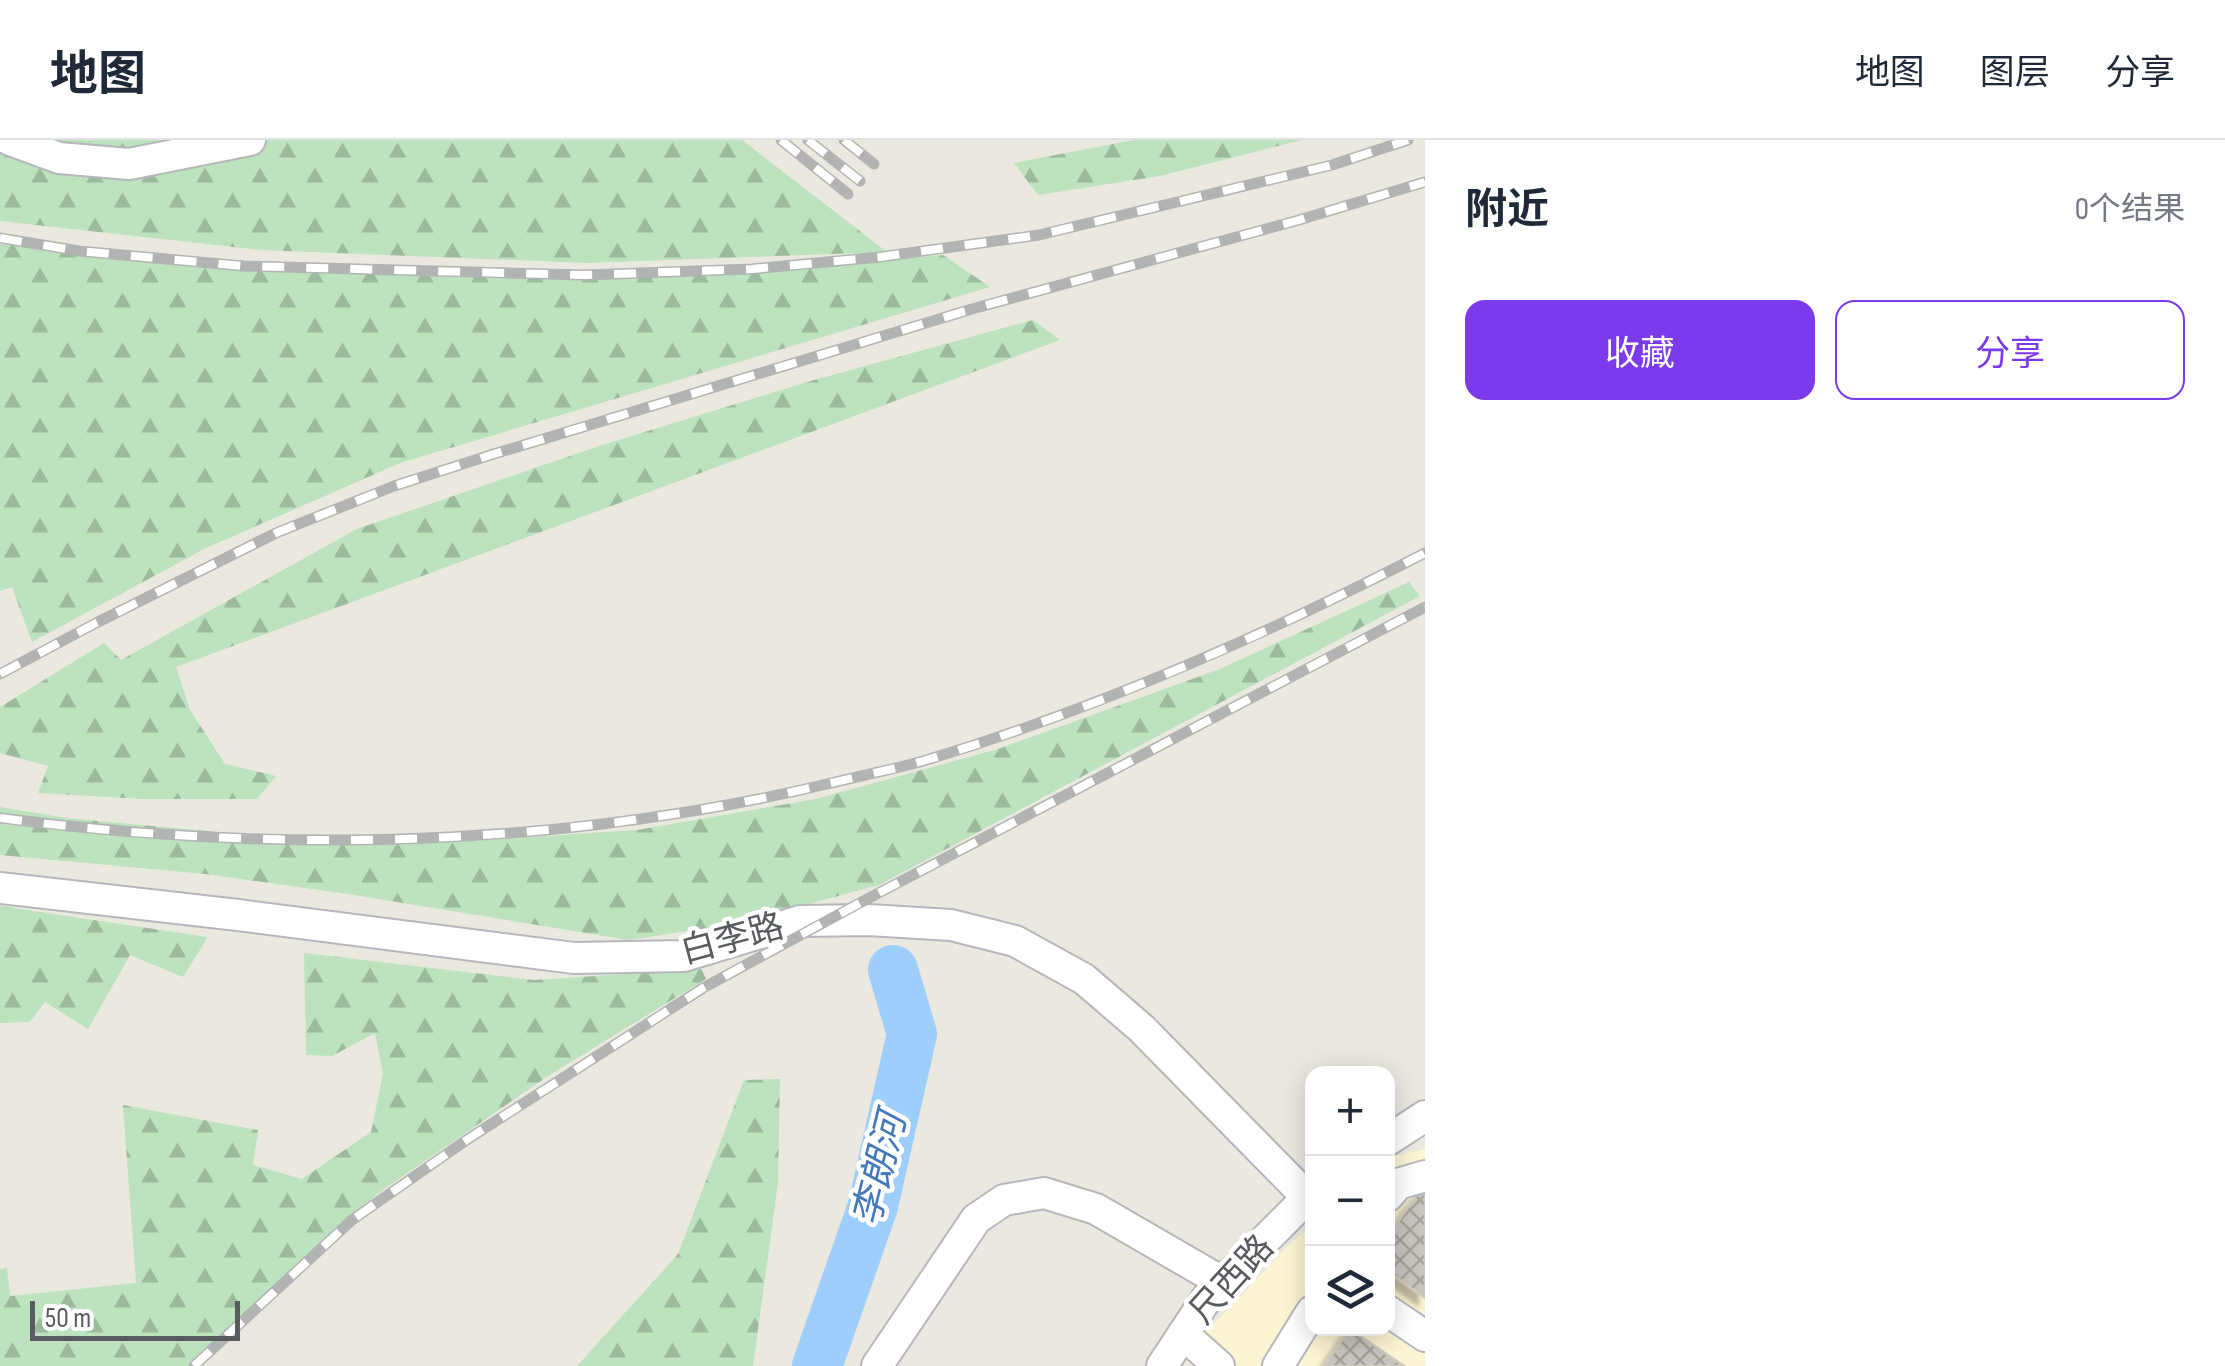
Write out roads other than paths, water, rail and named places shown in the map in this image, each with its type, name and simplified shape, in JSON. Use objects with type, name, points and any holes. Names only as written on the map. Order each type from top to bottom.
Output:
[{"type":"street","points":[[10,140],[59,158],[129,164],[250,140]]},
{"type":"street","name":"白李路","points":[[0,888],[238,914],[574,958],[684,956],[800,920],[951,926],[1016,942],[1084,980],[1141,1028],[1305,1190]]},
{"type":"street","points":[[1395,1135],[1425,1116]]},
{"type":"street","points":[[1395,1188],[1425,1176]]},
{"type":"street","points":[[877,1366],[976,1219],[1004,1200],[1044,1194],[1096,1209],[1222,1282]]},
{"type":"street","name":"尺西路","points":[[1162,1366],[1207,1298],[1305,1200]]},
{"type":"street","points":[[1395,1317],[1425,1336]]},
{"type":"street","points":[[1278,1366],[1305,1322]]},
{"type":"street","points":[[1183,1334],[1220,1366]]},
{"type":"waterway","name":"李朗河","points":[[817,1366],[873,1206],[912,1034],[893,970]]},
{"type":"railway","points":[[781,140],[848,194]]},
{"type":"railway","points":[[808,140],[860,181]]},
{"type":"railway","points":[[844,140],[874,164]]},
{"type":"railway","points":[[0,238],[79,251],[243,266],[584,275],[752,269],[880,257],[1039,235],[1332,165],[1408,140]]},
{"type":"railway","points":[[0,674],[276,533],[394,486],[972,309],[1425,182]]},
{"type":"railway","points":[[0,818],[103,830],[311,840],[519,832],[725,805],[911,764],[1052,718],[1241,642],[1425,553]]},
{"type":"railway","points":[[194,1366],[352,1220],[468,1139],[703,988],[1425,607]]}]
